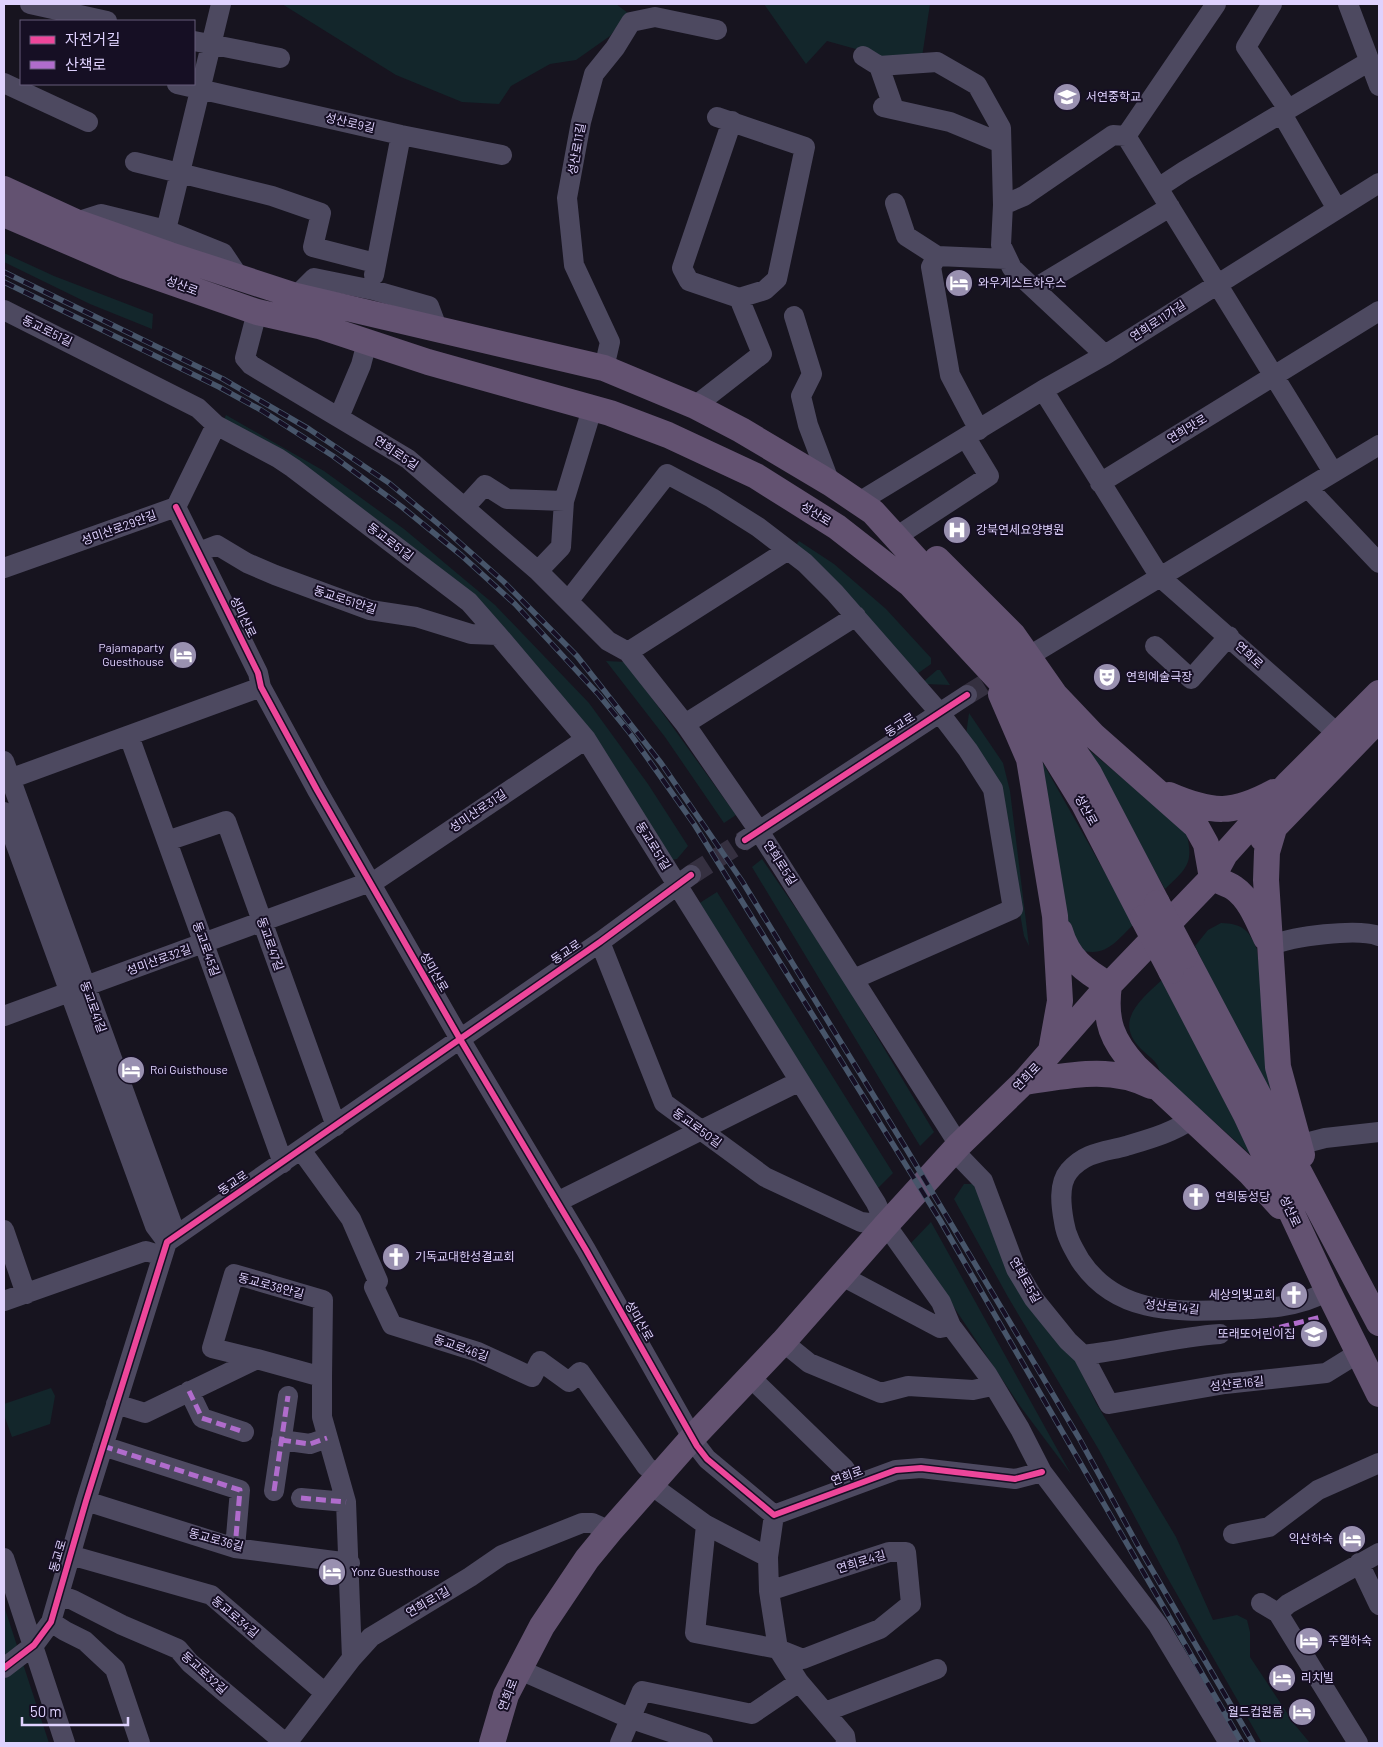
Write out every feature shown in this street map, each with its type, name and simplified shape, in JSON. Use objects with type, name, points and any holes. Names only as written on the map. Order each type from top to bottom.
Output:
[{"type":"main road","name":"성산로","points":[[4,189],[76,222],[296,296],[604,368],[696,406],[741,430],[830,483],[866,507],[1024,678],[1089,773],[1150,910],[1178,964],[1315,1203],[1379,1324]]},
{"type":"main road","name":"성산로","points":[[4,214],[125,266],[257,312],[319,326],[428,362],[592,409],[668,435],[756,476],[837,527],[910,584],[989,668],[1025,708],[1150,910]]},
{"type":"main road","points":[[866,507],[905,531],[953,572],[1012,635],[1055,695],[1093,735],[1196,826],[1206,844],[1212,878],[1234,888],[1251,907],[1270,946]]},
{"type":"main road","points":[[989,668],[1029,759],[1055,916],[1060,1001],[1050,1052]]},
{"type":"main road","name":"연희로","points":[[492,1743],[506,1694],[518,1669],[562,1593],[610,1531],[693,1437],[784,1342],[840,1275],[888,1228],[957,1148],[1024,1082],[1109,985],[1212,878],[1225,854],[1288,784],[1379,693]]},
{"type":"main road","name":"연희로","points":[[1212,878],[1240,864],[1275,826],[1375,732]]},
{"type":"main road","points":[[1152,787],[1175,798],[1221,810],[1250,805],[1288,784]]},
{"type":"main road","points":[[1275,826],[1267,852],[1266,874],[1270,907],[1270,946],[1278,1067],[1315,1203]]},
{"type":"main road","points":[[1055,916],[1063,943],[1076,963],[1085,971],[1109,985],[1106,1004],[1114,1038],[1121,1050],[1136,1067],[1250,1173],[1296,1223]]},
{"type":"main road","name":"성산로","points":[[1178,964],[1296,1223],[1379,1394]]},
{"type":"main road","points":[[1024,1082],[1078,1074],[1114,1074],[1129,1077],[1167,1095]]},
{"type":"street","points":[[30,4],[102,20]]},
{"type":"street","points":[[166,230],[178,172],[200,88],[202,43],[221,4]]},
{"type":"street","points":[[1126,136],[1216,4]]},
{"type":"street","points":[[1272,4],[1246,47],[1285,112],[1337,209]]},
{"type":"street","points":[[1348,4],[1379,86]]},
{"type":"street","name":"성산로11길","points":[[604,368],[610,342],[574,265],[567,198],[581,122],[594,74],[615,48],[631,22],[655,17],[717,30]]},
{"type":"street","points":[[202,43],[280,58]]},
{"type":"street","points":[[1001,143],[950,122],[888,108],[871,61],[937,62],[977,85],[1001,128],[1003,205],[1001,245],[1007,259],[1012,268],[1105,355]]},
{"type":"street","points":[[1158,188],[1184,170],[1370,61]]},
{"type":"street","points":[[4,83],[88,122]]},
{"type":"street","name":"성산로9길","points":[[183,85],[401,135],[502,155]]},
{"type":"street","points":[[725,119],[805,147],[777,279],[765,290],[740,298],[689,281],[682,268],[725,119]]},
{"type":"street","points":[[373,290],[375,263],[401,135]]},
{"type":"street","points":[[1003,205],[1024,196],[1113,135],[1126,136]]},
{"type":"street","points":[[1126,136],[1333,472]]},
{"type":"street","points":[[135,162],[272,196],[320,213],[313,247],[375,263]]},
{"type":"street","name":"연희로11가길","points":[[866,507],[972,434],[1043,390],[1105,355],[1379,183]]},
{"type":"street","points":[[895,203],[906,236],[937,256],[1007,259]]},
{"type":"street","points":[[1035,288],[1170,207]]},
{"type":"street","points":[[76,222],[101,214],[166,230],[223,253],[239,277]]},
{"type":"street","points":[[905,531],[989,476],[950,375],[931,267],[937,256]]},
{"type":"street","points":[[296,296],[314,278],[373,290],[430,306],[438,330]]},
{"type":"street","points":[[696,406],[762,354],[740,298]]},
{"type":"street","name":"동교로51길","points":[[4,310],[198,408],[216,425],[278,458],[469,602],[586,739],[684,881],[798,1082],[876,1203],[888,1228]]},
{"type":"street","name":"연희맛로","points":[[1100,483],[1379,311]]},
{"type":"street","name":"연희로5길","points":[[257,312],[244,358],[251,365],[408,459],[538,571],[608,641],[628,652],[685,724],[752,835],[854,979],[957,1148],[983,1180],[1016,1268],[1034,1299],[1068,1341],[1083,1355],[1109,1404]]},
{"type":"street","points":[[797,323],[812,374],[801,396],[808,425],[830,483]]},
{"type":"street","points":[[339,417],[361,365],[367,342]]},
{"type":"street","points":[[1043,390],[1160,577]]},
{"type":"street","points":[[538,571],[561,547],[564,501],[592,409]]},
{"type":"street","points":[[176,508],[216,425]]},
{"type":"street","points":[[1039,650],[1379,445]]},
{"type":"street","points":[[569,600],[668,474],[750,522],[805,563],[856,616],[939,712],[968,750],[993,789],[1012,909],[854,979]]},
{"type":"street","points":[[465,507],[485,485],[507,499],[564,501]]},
{"type":"street","points":[[1308,488],[1379,563]]},
{"type":"street","name":"성미산로","points":[[176,508],[200,552],[258,673],[261,688],[460,1039],[693,1437]]},
{"type":"street","name":"성미산로29안길","points":[[4,568],[176,508]]},
{"type":"street","name":"동교로51안길","points":[[200,552],[217,545],[247,563],[274,575],[370,610],[416,617],[471,634],[498,635]]},
{"type":"street","points":[[628,652],[788,550]]},
{"type":"street","name":"연희로","points":[[1160,577],[1338,734]]},
{"type":"street","points":[[685,724],[856,616]]},
{"type":"street","points":[[1155,646],[1196,683],[1229,636]]},
{"type":"street","points":[[6,773],[130,736],[261,688]]},
{"type":"street","name":"동교로","points":[[752,835],[967,695]]},
{"type":"street","name":"동교로45길","points":[[130,736],[283,1163]]},
{"type":"street","name":"성미산로31길","points":[[370,882],[586,739]]},
{"type":"street","name":"동교로41길","points":[[6,773],[78,989],[168,1244]]},
{"type":"street","name":"동교로41길","points":[[4,812],[78,989]]},
{"type":"street","name":"동교로47길","points":[[167,841],[226,821],[336,1126]]},
{"type":"street","name":"동교로","points":[[4,1668],[34,1645],[51,1622],[116,1404],[168,1244],[600,942],[684,881]]},
{"type":"street","name":"성미산로32길","points":[[4,1016],[370,882]]},
{"type":"street","points":[[1270,946],[1293,939],[1356,932],[1368,932],[1379,936]]},
{"type":"street","name":"동교로50길","points":[[600,942],[664,1103],[765,1177],[861,1222],[888,1228]]},
{"type":"street","points":[[557,1202],[798,1082]]},
{"type":"street","name":"성산로14길","points":[[1192,1119],[1166,1134],[1083,1157],[1067,1173],[1062,1186],[1064,1227],[1077,1255],[1095,1280],[1108,1289],[1143,1306],[1197,1311],[1263,1309],[1311,1300],[1328,1291]]},
{"type":"street","points":[[1298,1145],[1325,1138],[1379,1132]]},
{"type":"street","name":"동교로46길","points":[[301,1150],[351,1219],[378,1281],[374,1287],[392,1325],[478,1352],[532,1377],[540,1361],[569,1382],[580,1372],[646,1466],[654,1481]]},
{"type":"street","points":[[888,1228],[941,1302],[951,1326],[987,1374],[992,1386],[1020,1429],[1042,1472],[1158,1625],[1229,1743]]},
{"type":"street","points":[[4,1230],[26,1294]]},
{"type":"street","points":[[4,1301],[168,1244]]},
{"type":"street","name":"동교로38안길","points":[[257,1359],[212,1348],[234,1274],[323,1300],[322,1377]]},
{"type":"street","points":[[840,1275],[940,1328],[951,1326]]},
{"type":"street","points":[[1083,1355],[1112,1352],[1173,1339],[1220,1334]]},
{"type":"street","points":[[784,1342],[809,1362],[880,1393],[908,1386],[973,1390],[992,1386]]},
{"type":"street","name":"성산로16길","points":[[1109,1404],[1225,1384],[1326,1373],[1360,1352]]},
{"type":"street","points":[[116,1404],[145,1413],[257,1359],[322,1377],[322,1417],[346,1502],[350,1563],[352,1658]]},
{"type":"street","name":"연희로","points":[[750,1378],[845,1469]]},
{"type":"street","points":[[189,1391],[202,1418],[244,1432]]},
{"type":"street","points":[[274,1491],[288,1396]]},
{"type":"street","points":[[693,1437],[707,1459],[774,1515],[768,1558],[768,1591],[778,1649],[799,1682],[845,1736],[846,1743]]},
{"type":"street","points":[[281,1440],[310,1444],[328,1438]]},
{"type":"street","points":[[103,1446],[240,1490],[235,1548]]},
{"type":"street","points":[[1233,1534],[1269,1527],[1318,1490],[1379,1463]]},
{"type":"street","name":"연희로","points":[[774,1515],[896,1470],[921,1468],[1015,1478],[1042,1472]]},
{"type":"street","points":[[654,1481],[706,1526],[768,1558]]},
{"type":"street","points":[[301,1498],[346,1502]]},
{"type":"street","name":"동교로36길","points":[[86,1501],[235,1548],[350,1563]]},
{"type":"street","name":"연희로1길","points":[[286,1743],[352,1658],[372,1637],[470,1577],[502,1555],[582,1523],[592,1523],[610,1531]]},
{"type":"street","name":"연희로4길","points":[[706,1526],[695,1633],[778,1649],[803,1659],[880,1629],[911,1604],[906,1552],[889,1552],[768,1591]]},
{"type":"street","points":[[1358,1743],[1270,1608],[1288,1604],[1379,1552]]},
{"type":"street","name":"동교로34길","points":[[70,1555],[211,1595],[325,1693]]},
{"type":"street","points":[[4,1558],[65,1743]]},
{"type":"street","points":[[1359,1563],[1379,1605]]},
{"type":"street","name":"동교로32길","points":[[59,1595],[178,1649],[190,1663],[286,1743]]},
{"type":"street","points":[[51,1622],[64,1631],[85,1640],[115,1669],[140,1743]]},
{"type":"street","points":[[518,1669],[629,1718],[703,1743]]},
{"type":"street","points":[[825,1712],[937,1669]]},
{"type":"street","points":[[620,1743],[642,1691],[752,1714],[799,1682]]},
{"type":"green space","points":[[282,4],[616,4],[628,13],[610,36],[576,60],[550,64],[511,86],[499,104],[462,102],[396,75]]},
{"type":"green space","points":[[764,4],[930,4],[922,57],[899,61],[827,41],[806,64]]},
{"type":"green space","points":[[4,253],[54,276],[153,314],[152,329],[90,304],[4,262]]},
{"type":"green space","points":[[226,415],[324,471],[404,529],[495,605],[589,703],[648,784],[688,846],[677,859],[663,861],[613,781],[435,570],[222,424]]},
{"type":"green space","points":[[799,541],[834,564],[886,609],[931,658],[931,664],[917,674],[793,549]]},
{"type":"green space","points":[[606,661],[626,662],[736,815],[724,823],[665,737]]},
{"type":"green space","points":[[937,670],[940,670],[950,685],[925,684],[923,682]]},
{"type":"green space","points":[[969,713],[1003,763],[1010,791],[1029,946],[1024,936],[1014,880],[966,735]]},
{"type":"green space","points":[[1083,745],[1186,831],[1189,850],[1187,864],[1165,889]]},
{"type":"green space","points":[[1039,756],[1134,924],[1112,945],[1100,951],[1084,951],[1066,932]]},
{"type":"green space","points":[[762,859],[830,958],[934,1132],[920,1146],[752,867]]},
{"type":"green space","points":[[717,892],[893,1173],[876,1190],[698,904]]},
{"type":"green space","points":[[1221,923],[1240,926],[1251,937],[1257,949],[1274,1086],[1266,1092],[1195,946],[1208,930]]},
{"type":"green space","points":[[1164,978],[1252,1156],[1160,1073],[1155,1062],[1141,1049],[1133,1038],[1129,1028],[1134,1010],[1147,993]]},
{"type":"green space","points":[[964,1184],[976,1184],[1074,1357],[1096,1403],[1176,1537],[1213,1620],[1237,1615],[1247,1620],[1250,1632],[1250,1657],[1295,1725],[1310,1743],[1262,1743],[1167,1577],[1099,1450],[1008,1297],[954,1199]]},
{"type":"green space","points":[[931,1222],[1071,1474],[1020,1406],[911,1243]]},
{"type":"green space","points":[[51,1388],[55,1396],[50,1424],[12,1437],[4,1415],[4,1404]]},
{"type":"green space","points":[[4,1606],[49,1743],[4,1743]]},
{"type":"tunnel","points":[[967,695],[1007,670]]},
{"type":"tunnel","points":[[691,875],[745,840]]},
{"type":"railway","points":[[4,272],[223,379],[309,429],[389,483],[442,527],[504,582],[577,656],[661,763],[742,881],[907,1150],[1079,1438],[1137,1544],[1253,1743]]},
{"type":"railway","points":[[4,282],[219,387],[261,410],[333,456],[402,507],[461,555],[515,604],[599,695],[629,732],[694,824],[940,1220],[1242,1743]]},
{"type":"marked path","points":[[1220,1334],[1269,1330],[1321,1317]]},
{"type":"marked path","points":[[189,1391],[202,1418],[244,1432]]},
{"type":"marked path","points":[[274,1491],[288,1396]]},
{"type":"marked path","points":[[281,1440],[310,1444],[327,1438]]},
{"type":"marked path","points":[[103,1446],[240,1490],[235,1548]]},
{"type":"marked path","points":[[301,1498],[346,1502]]},
{"type":"cycle path","points":[[176,507],[258,673],[261,687],[317,790],[460,1039],[586,1250],[697,1446],[707,1459],[774,1515],[896,1470],[921,1468],[1015,1479],[1042,1472]]},
{"type":"cycle path","points":[[745,840],[967,695]]},
{"type":"cycle path","points":[[4,1668],[34,1645],[51,1622],[86,1501],[167,1242],[600,942],[691,875]]},
{"type":"place","name":"서연중학교","points":[[1067,97]]},
{"type":"place","name":"와우게스트하우스","points":[[959,283]]},
{"type":"place","name":"강북연세요양병원","points":[[957,530]]},
{"type":"place","name":"Pajamaparty Guesthouse","points":[[183,655]]},
{"type":"place","name":"연희예술극장","points":[[1107,677]]},
{"type":"place","name":"Roi Guisthouse","points":[[131,1070]]},
{"type":"place","name":"연희동성당","points":[[1196,1197]]},
{"type":"place","name":"기독교대한성결교회","points":[[396,1257]]},
{"type":"place","name":"세상의빛교회","points":[[1294,1295]]},
{"type":"place","name":"또래또어린이집","points":[[1314,1334]]},
{"type":"place","name":"익산하숙","points":[[1352,1539]]},
{"type":"place","name":"Yonz Guesthouse","points":[[332,1572]]},
{"type":"place","name":"주엘하숙","points":[[1309,1641]]},
{"type":"place","name":"리치빌","points":[[1282,1678]]},
{"type":"place","name":"월드컵원룸","points":[[1302,1712]]}]
